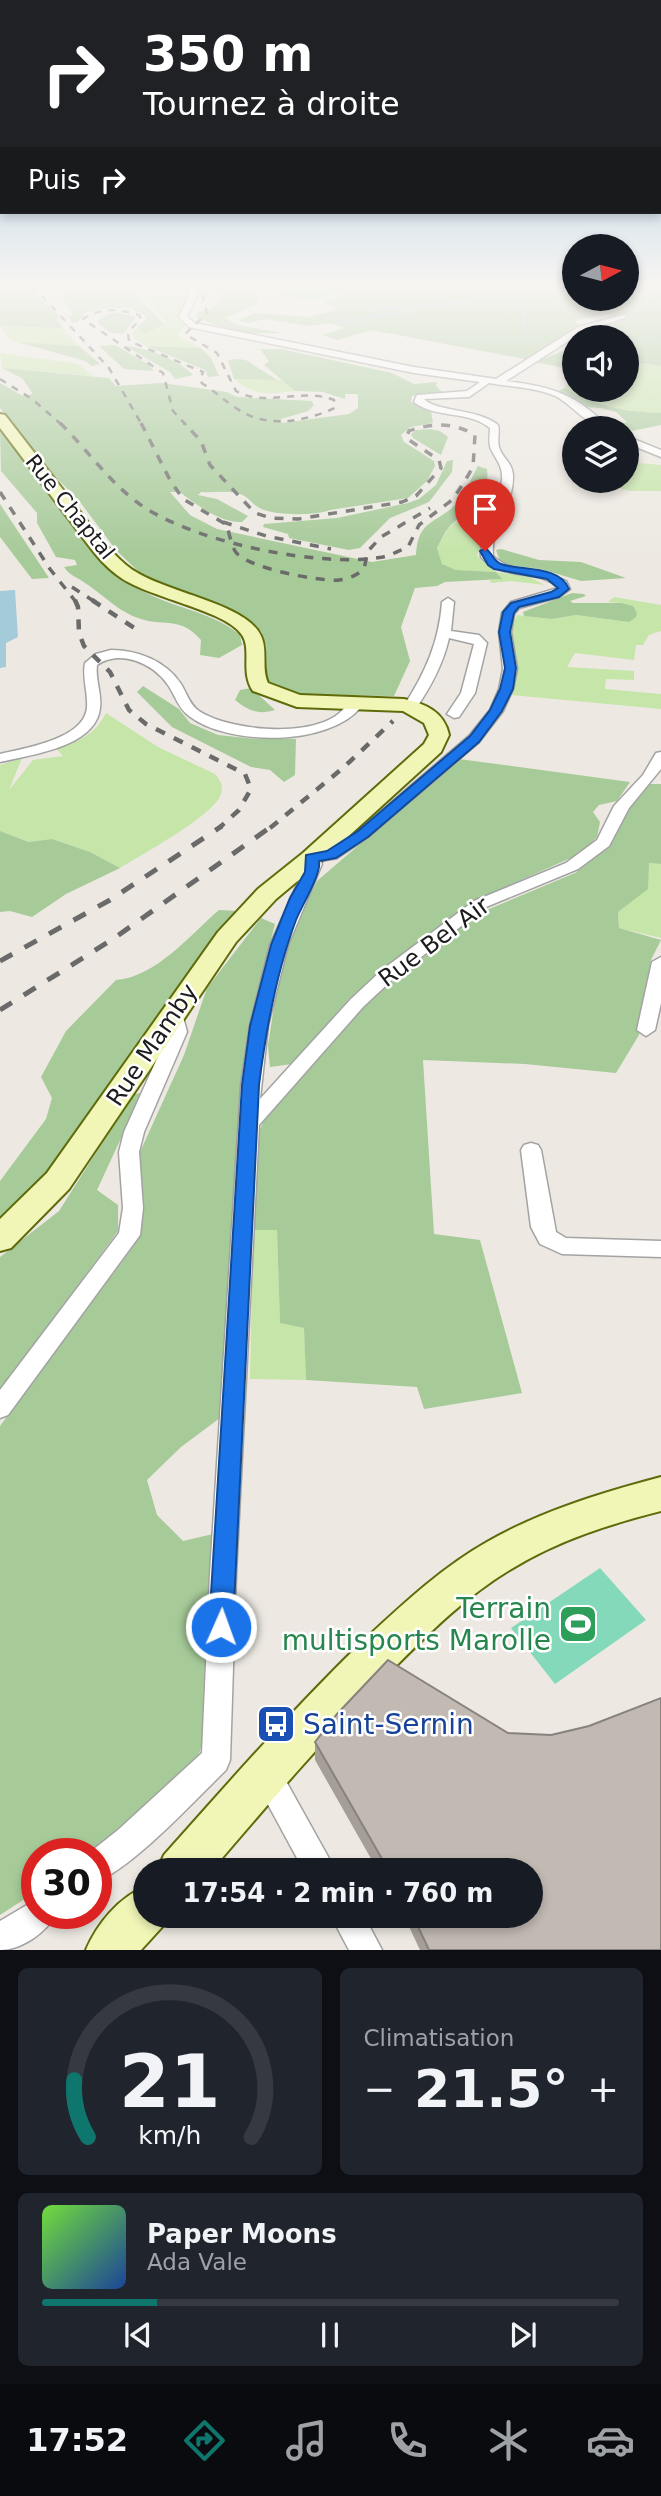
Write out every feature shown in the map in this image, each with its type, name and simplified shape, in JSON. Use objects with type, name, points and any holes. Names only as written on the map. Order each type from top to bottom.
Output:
[{"type":"street","points":[[457,376],[554,392],[588,416]]},
{"type":"street","points":[[311,858],[331,855],[363,834],[474,739],[496,711],[506,689],[510,668],[505,632],[508,612],[515,605],[564,589],[562,583],[550,577],[498,566],[487,557],[486,543],[506,488],[507,468],[504,458],[494,447],[495,427],[479,417],[430,407],[418,400],[425,396],[469,394],[501,376]]},
{"type":"street","name":"Rue Chaptal","points":[[0,418],[100,548],[123,572],[148,588],[233,620],[250,632],[255,648],[253,673],[260,687],[297,701],[396,703],[410,706]]},
{"type":"street","points":[[639,445],[661,454]]},
{"type":"street","points":[[311,858],[433,747],[439,735],[437,724],[428,715],[410,706],[428,682],[446,634],[448,602]]},
{"type":"street","points":[[446,634],[475,638],[481,643],[468,693],[454,714]]},
{"type":"street","points":[[0,758],[65,740],[84,730],[93,713],[89,673],[91,663],[108,655],[129,654],[152,664],[171,680],[186,707],[197,716],[229,728],[272,733],[309,729],[343,717],[354,703]]},
{"type":"street","name":"Rue Bel Air","points":[[248,1124],[357,1003],[388,974],[480,904],[572,866],[603,843],[622,806],[649,777],[661,756]]},
{"type":"street","points":[[112,1854],[216,1760],[223,1574],[248,1124],[259,1026],[279,945],[297,898],[312,872],[314,864],[311,858]]},
{"type":"street","name":"Rue Mamby","points":[[0,1239],[58,1181],[227,937],[267,894],[311,858]]},
{"type":"street","points":[[646,1030],[661,962]]},
{"type":"street","points":[[0,1408],[129,1235],[133,1208],[129,1152],[134,1132],[178,1032],[173,1013]]},
{"type":"street","points":[[531,1150],[542,1227],[548,1238],[562,1246],[661,1249]]},
{"type":"street","points":[[191,1858],[265,1772],[416,1618],[481,1567],[574,1520],[661,1494]]},
{"type":"street","points":[[265,1772],[314,1858]]},
{"type":"street","points":[[110,1950],[133,1924]]},
{"type":"street","points":[[0,1938],[21,1928]]},
{"type":"street","points":[[354,1928],[366,1950]]},
{"type":"green space","points":[[18,376],[88,376],[109,378],[116,386],[162,383],[227,392],[237,397],[312,401],[314,405],[308,411],[281,419],[282,423],[349,414],[358,408],[358,394],[345,394],[345,399],[323,392],[295,391],[277,376],[398,376],[414,384],[437,382],[436,386],[443,393],[412,396],[411,402],[431,411],[433,423],[411,427],[401,435],[404,442],[434,461],[435,466],[427,481],[408,498],[315,513],[293,514],[264,510],[236,493],[201,492],[198,495],[217,499],[248,516],[242,522],[226,520],[180,492],[170,492],[190,515],[217,529],[372,562],[416,555],[420,535],[428,524],[459,501],[478,466],[487,469],[486,492],[482,499],[449,527],[437,548],[442,564],[456,570],[496,572],[502,579],[445,582],[437,586],[415,588],[401,627],[410,661],[394,696],[297,695],[267,685],[266,647],[262,633],[249,621],[159,584],[139,572],[116,550],[80,502],[43,464],[0,408],[0,383],[23,396],[33,394]]},
{"type":"green space","points":[[233,376],[271,376],[277,380],[234,379]]},
{"type":"green space","points":[[639,376],[661,376],[661,413],[611,407],[597,402],[639,402]]},
{"type":"green space","points":[[234,379],[283,380],[295,391],[263,393],[249,389]]},
{"type":"green space","points":[[576,402],[597,402],[611,407],[661,413],[661,425],[639,430],[639,416],[620,416],[616,412],[600,408],[584,407]]},
{"type":"green space","points":[[0,429],[97,556],[110,568],[131,585],[147,593],[210,617],[230,628],[240,635],[242,645],[219,658],[200,655],[201,640],[186,628],[133,616],[69,573],[64,567],[77,565],[75,560],[56,557],[37,523],[37,513],[1,471]]},
{"type":"green space","points":[[416,430],[440,431],[448,437],[441,455],[413,438],[411,434]]},
{"type":"green space","points":[[453,460],[452,472],[429,502],[390,518],[360,548],[349,550],[289,538],[288,534],[263,527],[264,524],[337,518],[408,503],[419,499],[436,485],[447,461]]},
{"type":"green space","points":[[639,463],[661,465],[661,491],[639,491]]},
{"type":"green space","points":[[0,504],[49,578],[32,579],[0,537]]},
{"type":"green space","points":[[478,506],[492,509],[477,556],[496,572],[456,570],[442,564],[437,548],[449,527]]},
{"type":"green space","points":[[501,549],[539,560],[581,562],[626,578],[581,581],[541,569],[501,564],[496,550]]},
{"type":"green space","points":[[496,572],[529,577],[545,585],[510,581],[491,583],[490,580],[501,579]]},
{"type":"green space","points":[[572,593],[586,596],[570,601],[573,603],[621,603],[633,606],[636,617],[629,622],[576,615],[552,619],[524,616],[523,612]]},
{"type":"green space","points":[[614,597],[661,605],[661,631],[649,635],[643,645],[636,645],[634,660],[575,653],[567,667],[634,671],[634,680],[606,679],[605,689],[661,694],[661,709],[511,695],[517,668],[509,633],[517,615],[552,619],[576,615],[629,622],[621,603],[608,602]]},
{"type":"green space","points":[[143,686],[179,709],[190,723],[218,735],[296,739],[295,775],[284,782],[270,770],[251,767],[172,727],[137,692]]},
{"type":"green space","points":[[251,688],[275,710],[254,711],[235,700],[240,690]]},
{"type":"green space","points":[[106,713],[158,747],[215,774],[222,788],[216,803],[192,823],[120,868],[90,852],[52,839],[30,842],[0,831],[0,765],[22,758],[9,790],[33,760],[63,756],[56,748],[85,736]]},
{"type":"green space","points":[[459,759],[630,782],[617,801],[599,805],[593,812],[600,822],[597,837],[582,853],[485,896],[447,921],[349,999],[292,1064],[270,1067],[268,1046],[275,999],[292,931],[317,881]]},
{"type":"green space","points":[[649,784],[661,784],[661,864],[649,863],[648,889],[618,912],[619,928],[661,940],[651,960],[639,1035],[616,1073],[525,1064],[423,1060],[434,1234],[480,1240],[522,1393],[424,1409],[417,1387],[306,1380],[304,1328],[280,1323],[277,1230],[253,1230],[255,1142],[263,1122],[370,1000],[477,914],[575,873],[609,847],[620,828],[625,810]]},
{"type":"green space","points":[[0,831],[29,842],[52,839],[90,852],[120,868],[66,894],[32,917],[10,911],[0,912]]},
{"type":"green space","points":[[649,863],[661,864],[661,938],[619,928],[618,912],[647,889]]},
{"type":"green space","points":[[219,910],[237,911],[183,980],[48,1175],[0,1227],[0,1181],[46,1119],[52,1098],[41,1077],[66,1031],[116,980],[131,977],[159,963]]},
{"type":"green space","points":[[261,918],[275,924],[250,1022],[241,1081],[220,1418],[181,1447],[147,1480],[157,1515],[183,1541],[213,1534],[207,1727],[197,1761],[109,1838],[21,1838],[21,1901],[0,1915],[0,1426],[133,1247],[142,1208],[140,1152],[184,1055],[207,988]]},
{"type":"green space","points":[[142,1093],[97,1190],[118,1205],[118,1231],[0,1391],[0,1257],[59,1211],[133,1094]]},
{"type":"green space","points":[[253,1230],[277,1230],[280,1323],[304,1328],[306,1380],[250,1379]]},
{"type":"green space","name":"Terrain multisports Marolle","points":[[600,1568],[646,1620],[555,1684],[511,1628]]},
{"type":"water","points":[[15,590],[18,637],[6,643],[6,667],[0,668],[0,591]]},
{"type":"building","points":[[388,1660],[508,1733],[551,1735],[589,1726],[661,1698],[661,1950],[429,1950],[419,1928],[543,1928],[543,1858],[382,1858],[315,1742],[337,1714]]},
{"type":"railway","points":[[114,376],[142,425]]},
{"type":"railway","points":[[164,376],[173,411],[186,425]]},
{"type":"railway","points":[[202,376],[200,381],[203,384],[234,407],[262,420],[287,421],[335,408],[334,400],[309,395],[272,398],[248,396],[236,391],[228,376]]},
{"type":"railway","points":[[0,379],[32,399],[61,424]]},
{"type":"railway","points":[[141,423],[170,480],[183,499],[227,525],[232,543]]},
{"type":"railway","points":[[184,423],[201,441],[210,465],[255,513],[271,518],[298,519],[402,502],[416,496],[441,468],[439,460],[406,438],[409,431],[434,425],[451,426],[475,435],[473,467],[452,500],[419,525],[408,547],[383,557],[366,558]]},
{"type":"railway","points":[[61,424],[134,500],[170,521],[232,543]]},
{"type":"railway","points":[[0,492],[50,569],[76,602]]},
{"type":"railway","points":[[366,558],[368,551],[381,537],[430,508]]},
{"type":"railway","points":[[223,522],[266,536],[331,549]]},
{"type":"railway","points":[[232,543],[295,556],[366,558]]},
{"type":"railway","points":[[232,543],[235,551],[253,563],[284,573],[317,579],[349,578],[364,569],[366,558]]},
{"type":"railway","points":[[72,587],[95,602]]},
{"type":"railway","points":[[92,600],[139,631]]},
{"type":"railway","points":[[76,602],[79,633],[84,646],[110,672],[129,710],[146,724],[245,774],[251,789],[239,810],[219,828]]},
{"type":"railway","points":[[270,828],[343,768],[393,721]]},
{"type":"railway","points":[[0,1010],[113,939],[272,826]]},
{"type":"railway","points":[[0,961],[110,900],[219,828]]},
{"type":"place","name":"Terrain multisports Marolle","points":[[578,1624]]},
{"type":"place","name":"Saint-Sernin","points":[[276,1724]]},
{"type":"route","points":[[221,1627],[251,1085],[259,1026],[279,945],[297,898],[312,872],[314,864],[311,858],[331,855],[363,834],[474,739],[496,711],[506,689],[510,668],[505,632],[508,612],[515,605],[564,589],[562,583],[550,577],[498,566],[491,562],[485,551]]}]
